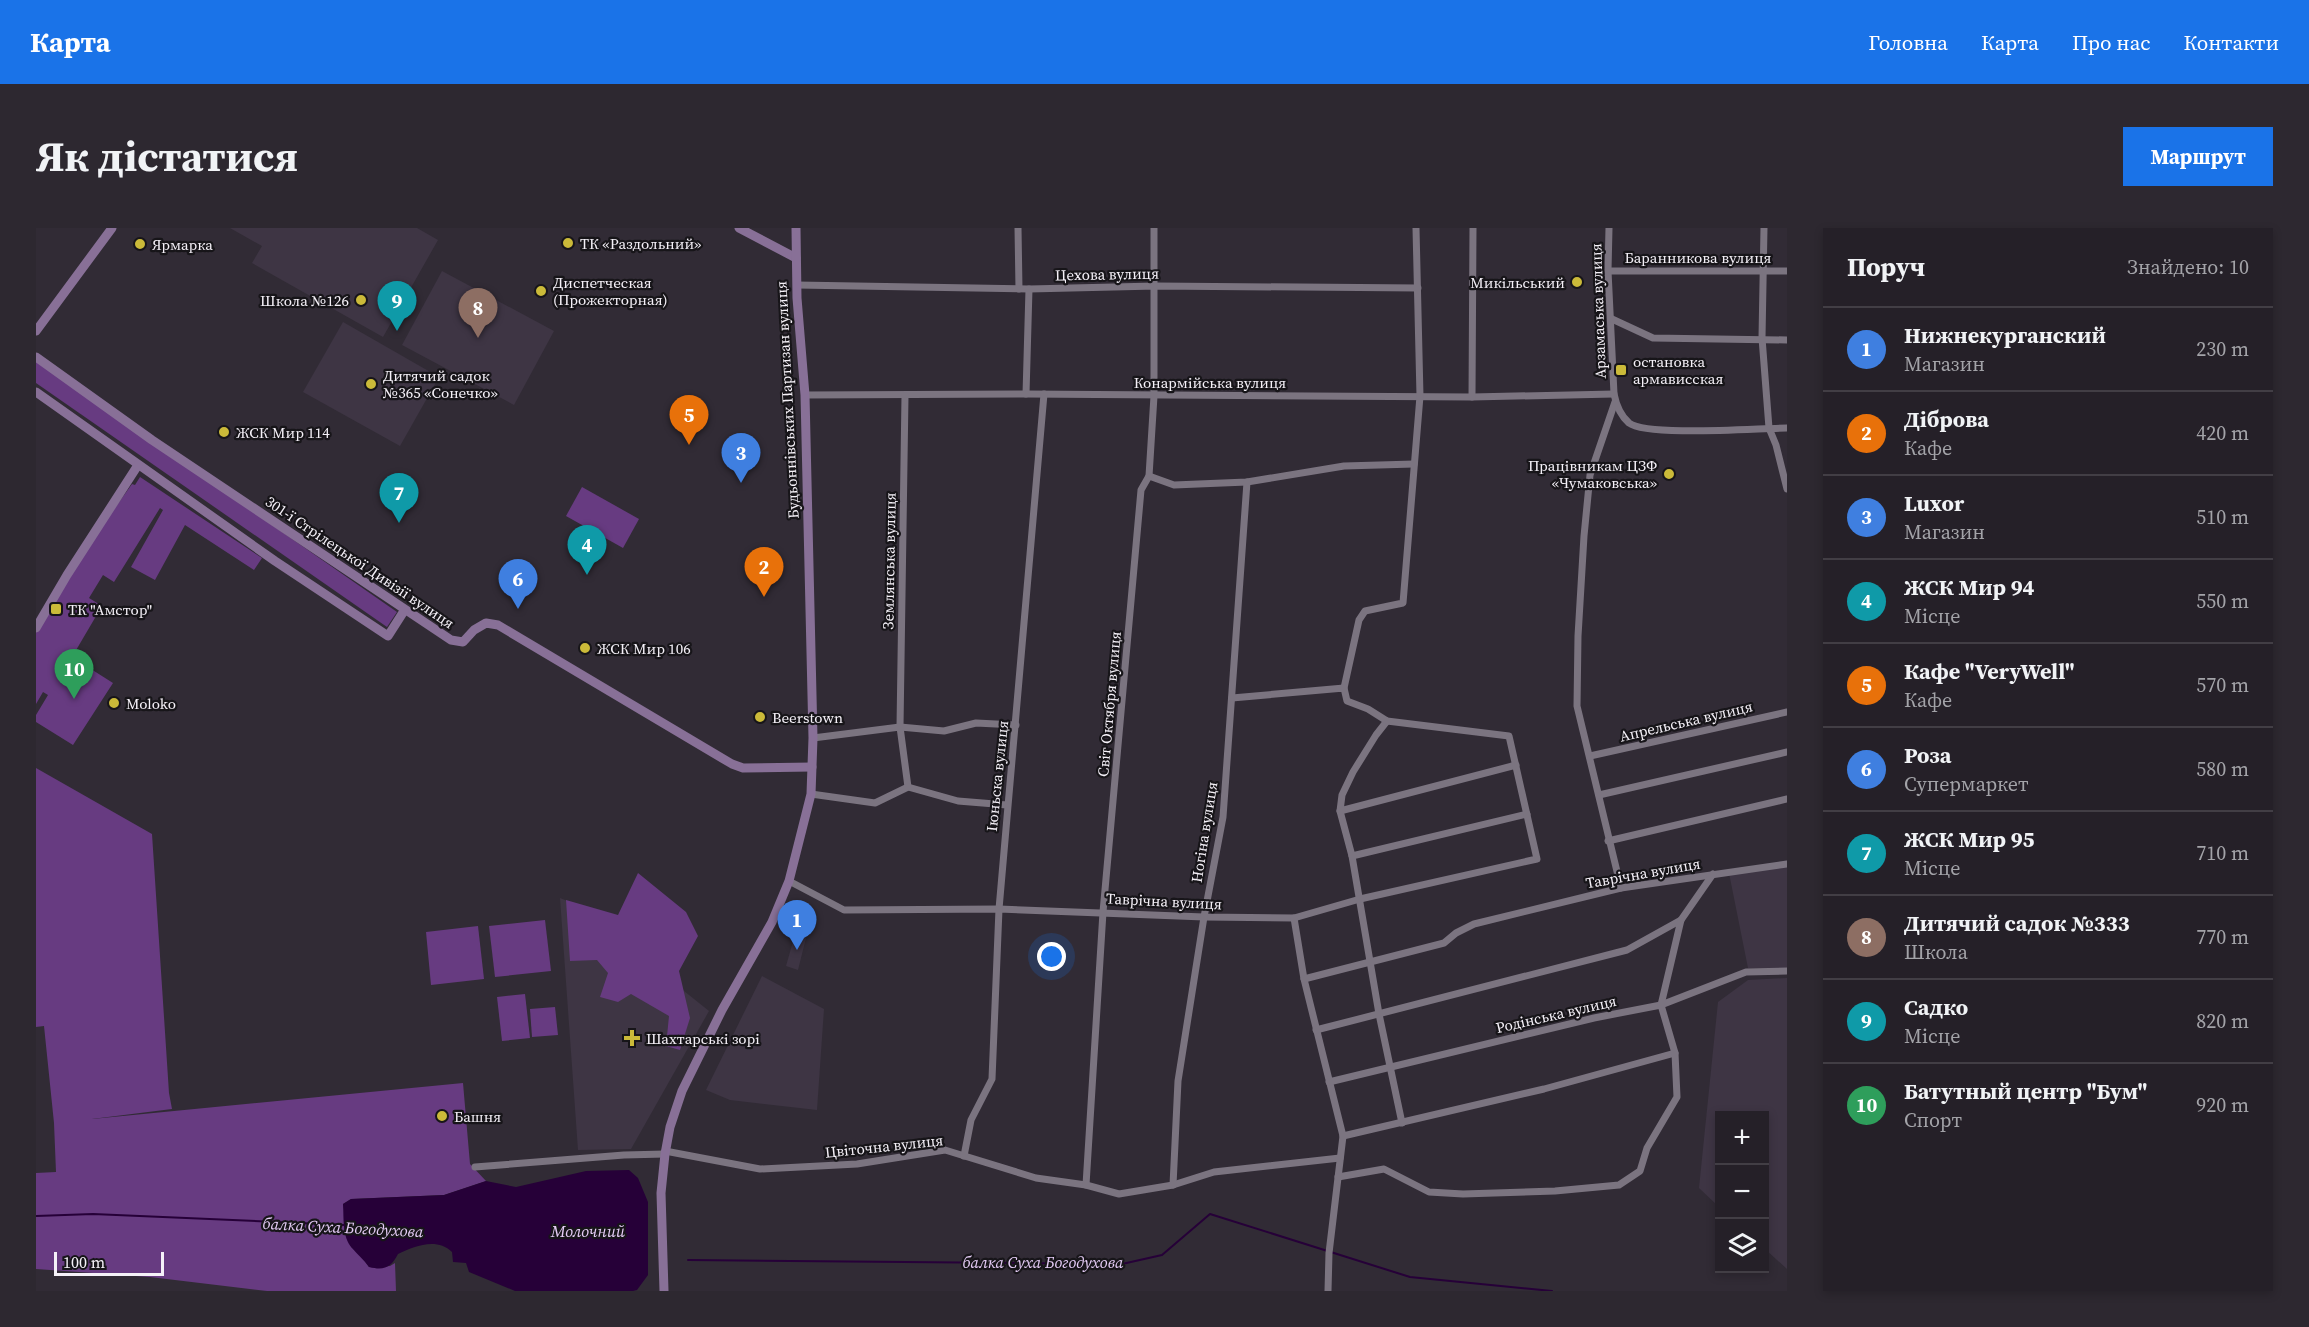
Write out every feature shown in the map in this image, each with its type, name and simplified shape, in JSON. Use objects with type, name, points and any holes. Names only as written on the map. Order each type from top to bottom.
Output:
[{"type":"street","points":[[36,331],[112,228]]},
{"type":"street","points":[[739,228],[796,258]]},
{"type":"street","name":"Будьоннівських Партизан вулиця","points":[[664,1291],[661,1193],[665,1152],[681,1091],[722,1010],[772,922],[789,881],[811,794],[813,738],[805,395],[797,285],[796,228]]},
{"type":"street","points":[[1018,228],[1019,288]]},
{"type":"street","name":"Світ Октября вулиця","points":[[1086,1185],[1103,912],[1141,490],[1149,476],[1154,396],[1156,286],[1154,228]]},
{"type":"street","points":[[1352,856],[1527,814],[1509,736],[1387,721],[1368,709],[1347,701],[1344,688],[1359,620],[1365,612],[1403,603],[1420,396],[1416,228]]},
{"type":"street","points":[[1472,397],[1473,228]]},
{"type":"street","name":"Арзамаська вулиця","points":[[1609,228],[1608,271],[1615,398]]},
{"type":"street","points":[[1764,228],[1761,270],[1762,338],[1769,428],[1776,445],[1787,489]]},
{"type":"street","name":"Баранникова вулиця","points":[[1608,271],[1787,271]]},
{"type":"street","name":"Цехова вулиця","points":[[797,285],[1029,289],[1156,286],[1418,288]]},
{"type":"street","points":[[1026,394],[1029,289]]},
{"type":"street","points":[[1612,319],[1653,339],[1762,338],[1787,340]]},
{"type":"street","name":"301-ї Стрілецької Дивізії вулиця","points":[[36,357],[152,440],[404,611],[451,640],[458,643],[464,642],[480,625],[486,623],[498,625],[732,764],[743,768],[812,766]]},
{"type":"street","points":[[36,392],[275,561],[388,636],[404,611]]},
{"type":"street","name":"Конармійська вулиця","points":[[805,395],[1044,394],[1615,398]]},
{"type":"street","name":"Iюньска вулиця","points":[[964,1156],[971,1120],[992,1079],[999,909],[1044,394]]},
{"type":"street","name":"Землянська вулиця","points":[[905,396],[900,727],[909,787]]},
{"type":"street","points":[[1615,398],[1629,423],[1637,427],[1663,430],[1787,428]]},
{"type":"street","points":[[1615,398],[1590,476],[1578,636],[1577,706],[1621,888]]},
{"type":"street","points":[[1149,476],[1174,485],[1247,482],[1344,466],[1414,464]]},
{"type":"street","points":[[36,628],[138,465]]},
{"type":"street","name":"Ногіна вулиця","points":[[1173,1185],[1178,1081],[1204,917],[1223,817],[1247,482]]},
{"type":"street","points":[[1233,698],[1344,688]]},
{"type":"street","name":"Апрельська вулиця","points":[[1590,756],[1787,712]]},
{"type":"street","points":[[1387,721],[1353,772],[1342,795],[1340,811],[1352,856],[1379,1014],[1402,1123]]},
{"type":"street","points":[[813,738],[900,727],[944,731],[976,723],[1016,725]]},
{"type":"street","points":[[1599,795],[1787,752]]},
{"type":"street","points":[[1340,811],[1516,765]]},
{"type":"street","points":[[811,794],[875,803],[909,787],[958,801],[1007,805]]},
{"type":"street","points":[[1608,841],[1787,799]]},
{"type":"street","name":"Таврічна вулиця","points":[[789,881],[844,910],[999,909],[1294,918],[1360,899],[1537,859],[1527,814]]},
{"type":"street","name":"Таврічна вулиця","points":[[1304,979],[1444,943],[1456,933],[1474,924],[1621,888],[1787,864]]},
{"type":"street","name":"Таврічна вулиця","points":[[1317,1030],[1628,950],[1681,920],[1713,874]]},
{"type":"street","points":[[1294,918],[1304,979],[1343,1136],[1328,1291]]},
{"type":"street","points":[[1338,1177],[1384,1169],[1429,1192],[1463,1194],[1555,1191],[1619,1185],[1640,1171],[1647,1148],[1677,1097],[1676,1053],[1661,1005],[1681,920]]},
{"type":"street","name":"Родінська вулиця","points":[[1329,1082],[1594,1018],[1661,1005],[1746,972],[1787,971]]},
{"type":"street","points":[[1343,1136],[1544,1089],[1676,1053]]},
{"type":"street","name":"Цвiточна вулиця","points":[[475,1167],[665,1152],[760,1169],[857,1164],[945,1150],[1036,1178],[1086,1185],[1119,1194],[1173,1185],[1214,1172],[1340,1158]]},
{"type":"shaded area","name":"Школа №126","points":[[230,228],[417,228],[438,240],[383,337],[252,263],[262,246]]},
{"type":"shaded area","points":[[442,271],[554,331],[514,405],[402,345]]},
{"type":"shaded area","name":"Дитячий садок №365 «Сонечко»","points":[[343,322],[439,377],[400,446],[303,392]]},
{"type":"shaded area","points":[[36,361],[397,612],[387,627],[36,383]]},
{"type":"shaded area","points":[[140,477],[262,558],[254,570],[185,525],[155,580],[131,567],[163,510],[160,508],[114,582],[103,575],[89,598],[102,606],[72,657],[113,683],[73,745],[36,722],[36,715],[48,695],[43,692],[36,704],[36,630],[67,575],[132,484],[135,485]]},
{"type":"shaded area","points":[[582,487],[639,519],[623,548],[566,516]]},
{"type":"shaded area","points":[[36,768],[152,834],[169,1093],[172,1109],[92,1119],[463,1083],[470,1164],[486,1181],[444,1195],[351,1199],[343,1204],[351,1247],[359,1253],[369,1267],[390,1266],[395,1263],[396,1291],[267,1291],[150,1277],[36,1269],[36,1173],[56,1172],[54,1123],[44,1026],[36,1027]]},
{"type":"shaded area","points":[[1787,866],[1787,969],[1748,968],[1729,873]]},
{"type":"shaded area","points":[[638,873],[686,912],[698,936],[679,971],[690,1018],[680,1050],[666,1046],[669,1016],[631,994],[618,1002],[600,997],[608,973],[597,960],[570,961],[566,900],[618,915]]},
{"type":"shaded area","name":"Шахтарські зорі","points":[[560,898],[618,921],[664,975],[709,1011],[631,1149],[578,1150]]},
{"type":"shaded area","points":[[545,920],[551,971],[495,977],[489,926]]},
{"type":"shaded area","points":[[478,926],[484,979],[431,985],[426,932]]},
{"type":"shaded area","points":[[796,931],[807,934],[798,970],[786,966]]},
{"type":"shaded area","points":[[762,976],[824,1009],[817,1110],[730,1100],[706,1090]]},
{"type":"shaded area","points":[[1787,978],[1787,1269],[1769,1253],[1769,1111],[1715,1111],[1715,1203],[1699,1188],[1718,1002],[1748,980]]},
{"type":"shaded area","points":[[525,994],[530,1038],[502,1041],[497,997]]},
{"type":"shaded area","points":[[555,1007],[558,1035],[532,1037],[530,1009]]},
{"type":"water","name":"Молочний","points":[[629,1170],[638,1178],[648,1202],[648,1275],[637,1290],[633,1291],[515,1291],[469,1272],[466,1263],[453,1262],[452,1252],[446,1247],[433,1244],[418,1246],[398,1254],[387,1267],[369,1267],[349,1244],[345,1233],[343,1204],[351,1199],[444,1195],[486,1181],[516,1187],[586,1171]]},
{"type":"waterway","name":"балка Суха Богодухова","points":[[36,1216],[93,1214],[345,1225]]},
{"type":"waterway","name":"балка Суха Богодухова","points":[[688,1260],[1122,1264],[1162,1255],[1210,1214],[1410,1277],[1552,1291]]},
{"type":"place","name":"ТК «Раздольний»","points":[[568,243]]},
{"type":"place","name":"Ярмарка","points":[[140,244]]},
{"type":"place","name":"Микільський","points":[[1577,282]]},
{"type":"place","name":"Диспетческая (Прожекторная)","points":[[541,291]]},
{"type":"place","name":"Школа №126","points":[[361,300]]},
{"type":"place","name":"Садко","points":[[397,331]]},
{"type":"place","name":"Дитячий садок №333","points":[[478,338]]},
{"type":"place","name":"остановка армависская","points":[[1621,370]]},
{"type":"place","name":"Дитячий садок №365 «Сонечко»","points":[[371,384]]},
{"type":"place","name":"ЖСК Мир 114","points":[[224,432]]},
{"type":"place","name":"Кафе \"VeryWell\"","points":[[689,445]]},
{"type":"place","name":"Працівникам ЦЗФ «Чумаковська»","points":[[1669,474]]},
{"type":"place","name":"Luxor","points":[[741,483]]},
{"type":"place","name":"ЖСК Мир 95","points":[[399,523]]},
{"type":"place","name":"ЖСК Мир 94","points":[[587,575]]},
{"type":"place","name":"Діброва","points":[[764,597]]},
{"type":"place","name":"ТК \"Амстор\"","points":[[56,609]]},
{"type":"place","name":"Роза","points":[[518,609]]},
{"type":"place","name":"ЖСК Мир 106","points":[[585,648]]},
{"type":"place","name":"Батутный центр \"Бум\"","points":[[74,699]]},
{"type":"place","name":"Moloko","points":[[114,703]]},
{"type":"place","name":"Beerstown","points":[[760,717]]},
{"type":"place","name":"Нижнекурганский","points":[[797,950]]},
{"type":"place","name":"Шахтарські зорі","points":[[632,1038]]},
{"type":"place","name":"Башня","points":[[442,1116]]}]
